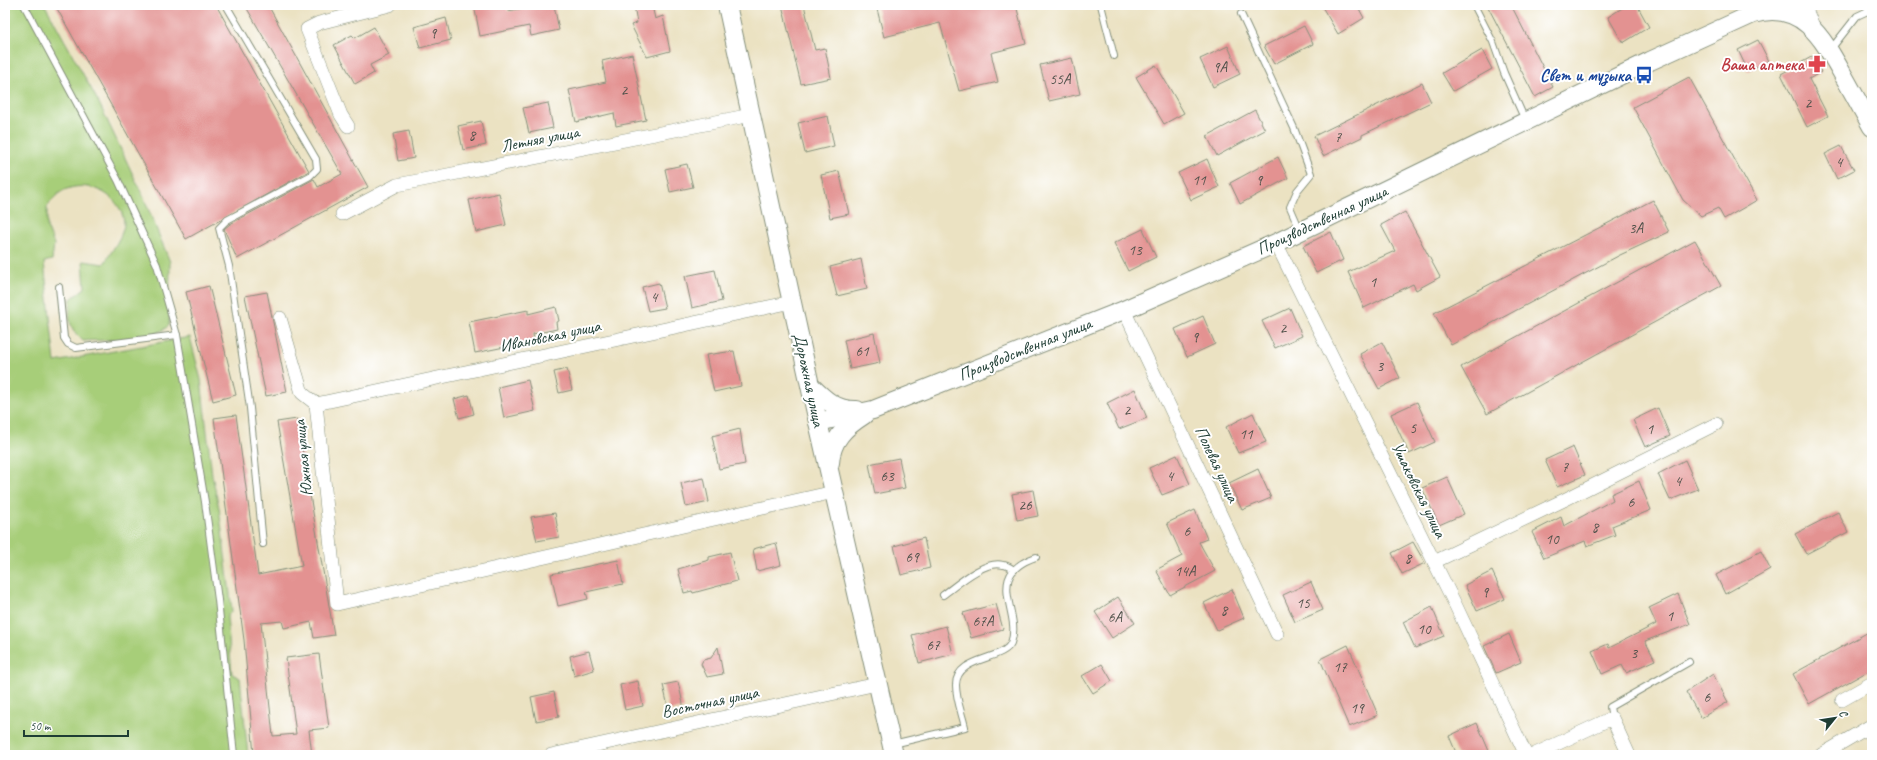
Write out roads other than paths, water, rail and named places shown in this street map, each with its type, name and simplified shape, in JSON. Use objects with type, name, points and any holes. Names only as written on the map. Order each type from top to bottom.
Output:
[{"type":"street","points":[[348,126],[341,115],[308,29],[319,23],[390,5]]},
{"type":"street","name":"Дорожная улица","points":[[727,5],[829,472],[893,750]]},
{"type":"street","points":[[1804,5],[1814,28]]},
{"type":"street","name":"Производственная улица","points":[[818,422],[873,410],[1124,310],[1276,243],[1650,61],[1753,14],[1767,10],[1781,11],[1798,17],[1814,28],[1830,50],[1872,127]]},
{"type":"street","name":"Летняя улица","points":[[342,214],[398,186],[751,115]]},
{"type":"street","name":"Ушаковская улица","points":[[1276,243],[1434,562],[1526,755]]},
{"type":"street","name":"Ивановская улица","points":[[316,404],[792,302]]},
{"type":"street","name":"Полевая улица","points":[[1124,310],[1277,634]]},
{"type":"street","name":"Южная улица","points":[[280,318],[302,393],[316,404],[337,604],[834,492]]},
{"type":"street","points":[[810,385],[827,402],[837,407],[851,410],[873,410]]},
{"type":"street","points":[[829,472],[830,455],[836,439],[846,427],[873,410]]},
{"type":"street","points":[[1434,562],[1564,500],[1716,424]]},
{"type":"street","points":[[1842,700],[1872,683]]},
{"type":"street","name":"Восточная улица","points":[[551,755],[877,684]]},
{"type":"street","points":[[1533,755],[1612,718],[1629,755]]},
{"type":"street","points":[[1821,755],[1872,725]]},
{"type":"lane","points":[[24,5],[137,217],[157,265],[176,335],[205,502],[218,600],[234,755]]},
{"type":"lane","points":[[226,5],[316,159],[318,169],[310,176],[227,220],[219,228],[229,266],[250,408],[263,544]]},
{"type":"lane","points":[[1101,5],[1114,56]]},
{"type":"lane","points":[[1474,5],[1493,42],[1504,73],[1526,122]]},
{"type":"lane","points":[[1830,50],[1857,16],[1872,9]]},
{"type":"lane","points":[[1241,14],[1294,128],[1311,174],[1297,191],[1290,207],[1301,231]]},
{"type":"lane","points":[[59,287],[64,338],[68,344],[76,348],[176,335]]},
{"type":"lane","points":[[893,750],[965,727],[956,684],[961,673],[971,664],[1004,651],[1010,645],[1014,629],[1007,594],[1008,581],[1014,570],[1025,560],[1036,557]]},
{"type":"lane","points":[[943,595],[976,571],[996,564],[1004,565],[1014,570]]},
{"type":"lane","points":[[1612,718],[1610,707],[1689,662]]},
{"type":"place","name":"Ваша аптека","points":[[1817,64]]},
{"type":"place","name":"Свет и музыка","points":[[1644,75]]}]
